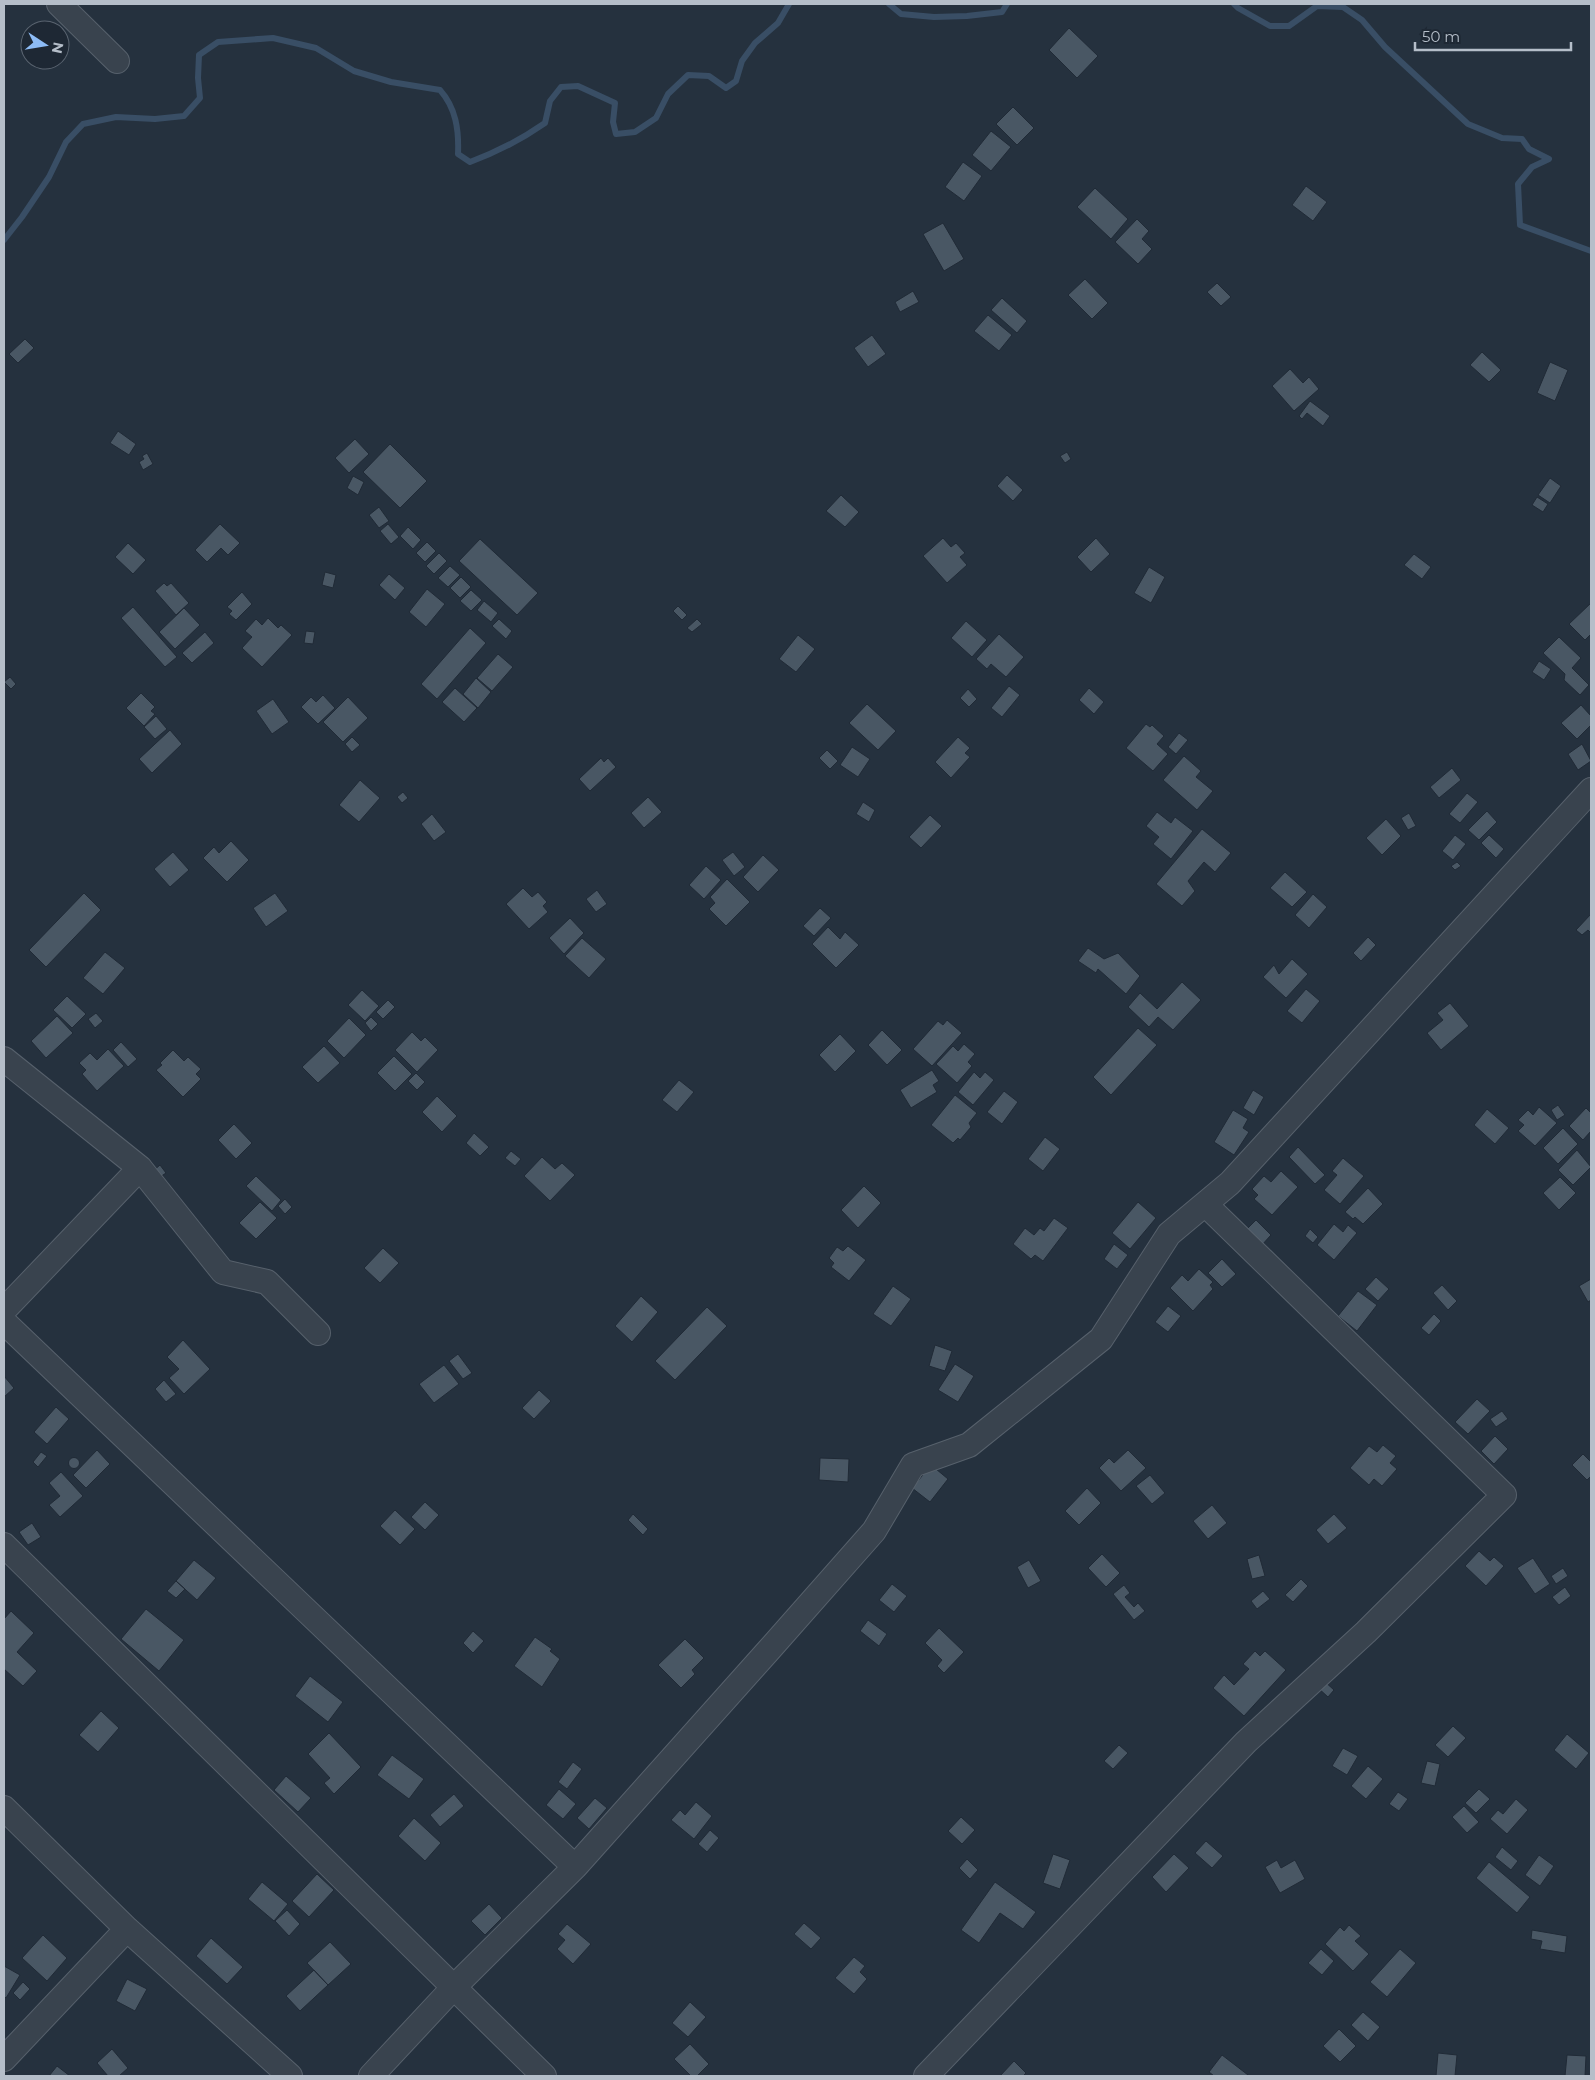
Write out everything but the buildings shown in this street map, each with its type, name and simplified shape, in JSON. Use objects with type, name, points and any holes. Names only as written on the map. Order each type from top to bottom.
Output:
[{"type":"street","points":[[59,4],[116,61]]},
{"type":"street","points":[[371,2076],[454,1987],[575,1866],[874,1531],[913,1465],[969,1445],[1101,1339],[1169,1234],[1230,1183],[1591,790]]},
{"type":"street","points":[[4,1059],[140,1168],[223,1272],[266,1282],[318,1333]]},
{"type":"street","points":[[4,1310],[140,1168]]},
{"type":"street","points":[[926,2076],[1246,1742],[1366,1632],[1504,1495],[1205,1204]]},
{"type":"street","points":[[4,1322],[575,1866]]},
{"type":"street","points":[[4,1545],[544,2076]]},
{"type":"street","points":[[4,1808],[127,1928],[290,2076]]},
{"type":"street","points":[[4,2059],[127,1928]]},
{"type":"waterway","points":[[4,240],[49,177],[66,142],[83,124],[116,117],[155,119],[184,116],[200,98],[198,78],[199,55],[218,42],[273,38],[316,48],[354,71],[391,82],[440,90],[453,112],[458,136],[458,154],[470,162],[509,145],[545,123],[550,101],[561,87],[578,86],[615,103],[613,122],[616,134],[635,132],[656,118],[668,94],[688,75],[709,76],[726,88],[736,81],[742,61],[755,43],[778,23],[789,4]]},
{"type":"waterway","points":[[889,4],[901,14],[934,17],[1002,12],[1007,4]]},
{"type":"waterway","points":[[1234,4],[1270,26],[1289,26],[1317,6],[1343,7],[1362,20],[1385,47],[1468,124],[1502,138],[1522,139],[1529,149],[1549,159],[1532,167],[1518,184],[1520,225],[1591,251]]}]
